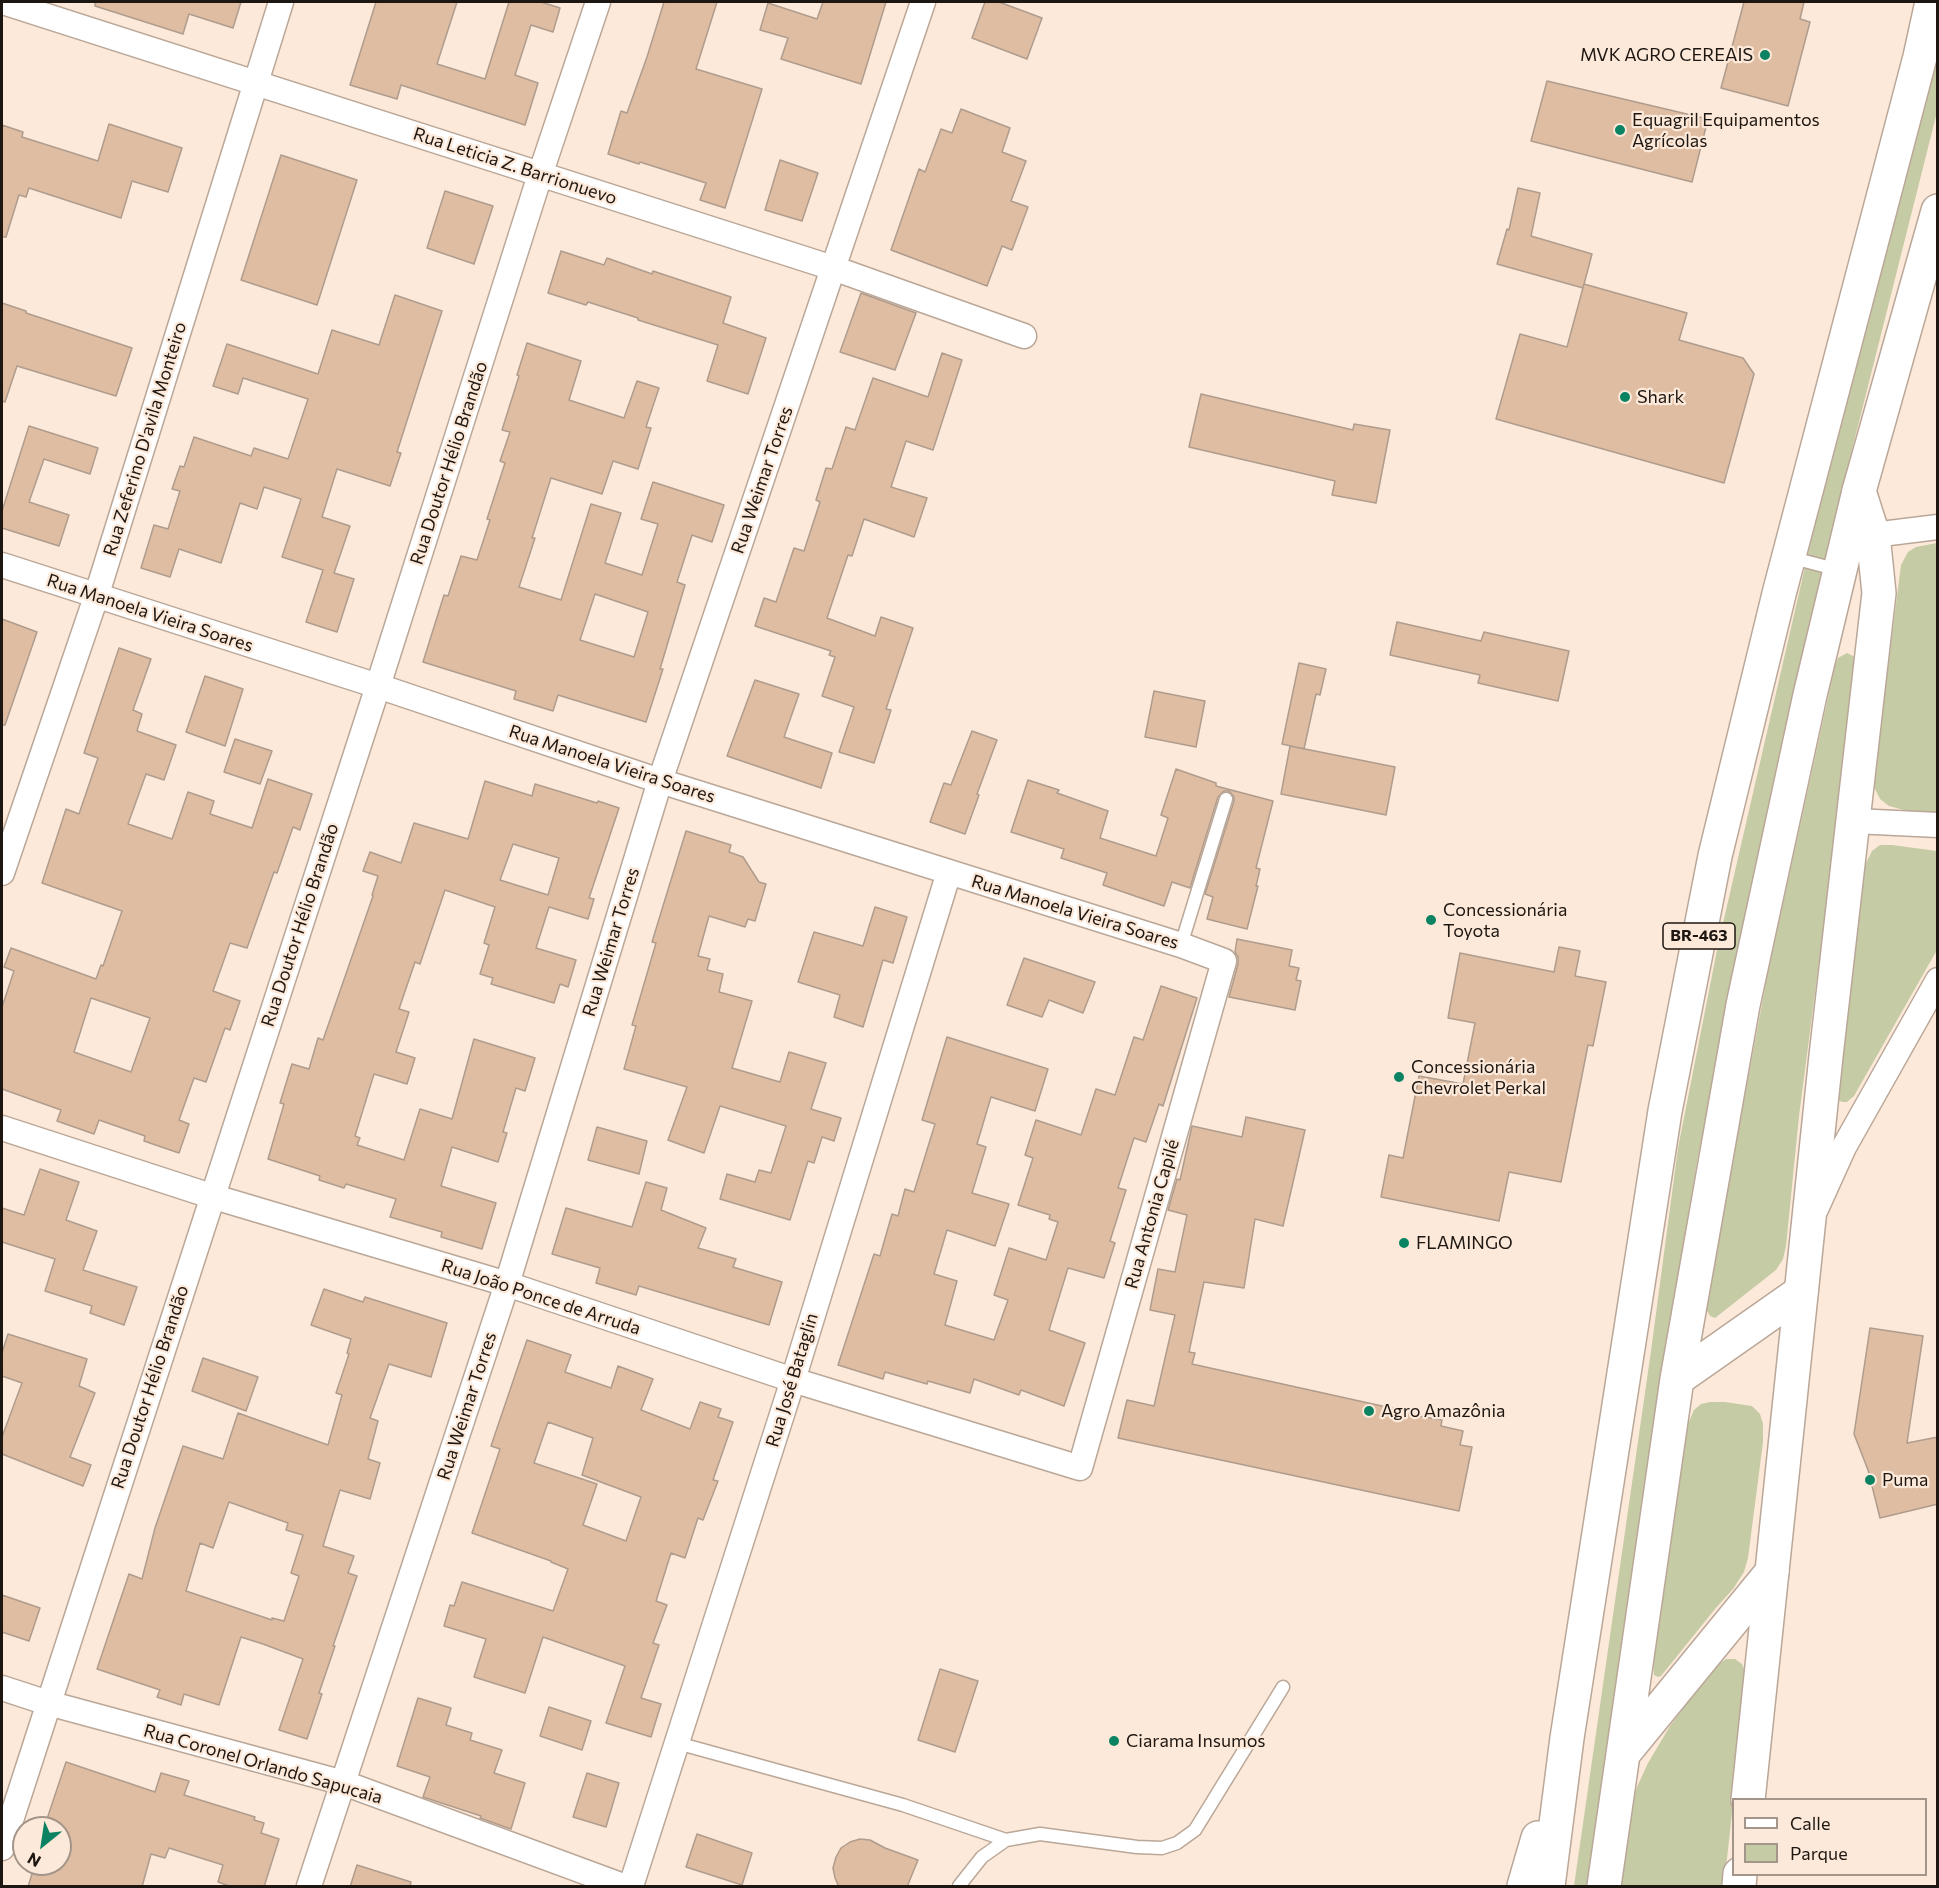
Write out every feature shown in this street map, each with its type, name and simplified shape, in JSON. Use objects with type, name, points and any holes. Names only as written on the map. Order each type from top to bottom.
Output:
[{"type":"main road","name":"BR-463","points":[[1548,1887],[1567,1738],[1665,1111],[1715,856],[1789,557],[1932,2]]},
{"type":"main road","name":"BR-463","points":[[1604,1887],[1677,1379],[1743,1005],[1807,706],[1859,491],[1938,211]]},
{"type":"main road","points":[[1748,1798],[1826,1056],[1879,593],[1873,535],[1859,491]]},
{"type":"main road","points":[[1677,1379],[1801,1292]]},
{"type":"main road","points":[[1623,1754],[1772,1572]]},
{"type":"main road","points":[[1524,1887],[1567,1738]]},
{"type":"street","name":"Rua Leticia Z. Barrionuevo","points":[[3,2],[833,268],[1024,336]]},
{"type":"street","name":"Rua Zeferino D'avila Monteiro","points":[[2,873],[96,597],[281,2]]},
{"type":"street","name":"Rua Doutor Hélio Brandão","points":[[2,1848],[597,2]]},
{"type":"street","name":"Rua Weimar Torres","points":[[309,1887],[507,1284],[660,781],[922,2]]},
{"type":"street","points":[[1873,535],[1938,527]]},
{"type":"street","name":"Rua Manoela Vieira Soares","points":[[2,565],[378,686],[660,781],[1181,945],[1224,961]]},
{"type":"street","points":[[1854,821],[1938,825]]},
{"type":"street","name":"Rua José Bataglin","points":[[631,1887],[793,1380],[949,872]]},
{"type":"street","name":"Rua Antonia Capilé","points":[[1080,1468],[1224,961]]},
{"type":"street","points":[[1808,1228],[1844,1147],[1938,980]]},
{"type":"street","name":"Rua João Ponce de Arruda","points":[[2,1128],[212,1197],[507,1284],[793,1380],[1080,1468]]},
{"type":"street","name":"Rua Coronel Orlando Sapucaia","points":[[2,1688],[48,1703],[344,1784],[623,1887]]},
{"type":"lane","points":[[1789,557],[1840,570]]},
{"type":"lane","points":[[1181,945],[1226,799]]},
{"type":"lane","points":[[959,1887],[982,1857],[1006,1840],[1040,1834],[1137,1847],[1162,1848],[1178,1843],[1195,1830],[1283,1687]]},
{"type":"lane","points":[[677,1743],[903,1805],[1006,1840]]},
{"type":"green space","points":[[1937,59],[1937,112],[1828,545],[1739,949],[1698,1156],[1665,1352],[1589,1886],[1574,1886],[1678,1148],[1718,945],[1811,541]]},
{"type":"green space","points":[[1937,543],[1937,815],[1911,812],[1889,806],[1880,799],[1875,789],[1874,778],[1901,565],[1908,552],[1916,547]]},
{"type":"green space","points":[[1847,653],[1855,657],[1857,669],[1799,1116],[1786,1246],[1783,1259],[1776,1270],[1715,1318],[1707,1311],[1707,1300],[1767,977],[1835,666],[1838,658]]},
{"type":"green space","points":[[1880,845],[1937,851],[1937,950],[1854,1096],[1847,1102],[1842,1102],[1837,1099],[1863,869],[1872,851]]},
{"type":"green space","points":[[1710,1402],[1752,1406],[1760,1414],[1763,1424],[1763,1442],[1748,1558],[1744,1572],[1733,1589],[1658,1677],[1654,1675],[1653,1664],[1687,1426],[1694,1410],[1701,1404]]},
{"type":"green space","points":[[1726,1659],[1735,1659],[1742,1664],[1747,1675],[1724,1886],[1619,1886],[1630,1810],[1637,1787],[1670,1726],[1715,1667]]},
{"type":"building","points":[[95,2],[241,2],[233,28],[189,14],[183,34],[95,6]]},
{"type":"building","points":[[376,2],[457,2],[437,64],[485,79],[509,2],[541,2],[560,8],[553,32],[531,25],[515,75],[538,83],[525,125],[401,85],[397,99],[350,85]]},
{"type":"building","points":[[664,2],[717,2],[696,69],[762,89],[725,208],[700,200],[706,183],[608,154],[621,111],[627,113]]},
{"type":"building","points":[[823,2],[886,2],[861,84],[781,59],[788,38],[760,30],[768,3],[817,19]]},
{"type":"building","points":[[985,2],[999,2],[1042,18],[1027,59],[972,38]]},
{"type":"building","name":"MVK AGRO CEREAIS","points":[[1744,2],[1804,2],[1800,19],[1810,22],[1788,106],[1721,88]]},
{"type":"building","name":"Equagril Equipamentos Agrícolas","points":[[1547,81],[1708,119],[1692,182],[1531,141]]},
{"type":"building","points":[[961,109],[1010,128],[1002,152],[1026,161],[1011,201],[1028,207],[1012,250],[1002,246],[987,286],[891,250],[919,169],[925,172],[941,129],[952,133]]},
{"type":"building","points":[[109,124],[182,148],[168,192],[132,181],[121,218],[29,188],[26,197],[19,195],[6,237],[2,237],[2,125],[23,132],[22,137],[98,161]]},
{"type":"building","points":[[281,155],[357,180],[317,305],[241,280]]},
{"type":"building","points":[[780,160],[818,173],[802,221],[765,210]]},
{"type":"building","points":[[1518,188],[1540,193],[1531,236],[1592,254],[1583,288],[1497,264],[1507,229],[1509,230]]},
{"type":"building","points":[[445,191],[493,206],[474,264],[427,248]]},
{"type":"building","points":[[561,251],[604,265],[607,258],[731,297],[723,323],[766,338],[748,394],[707,381],[718,345],[588,302],[586,305],[548,293]]},
{"type":"building","name":"Shark","points":[[1584,284],[1687,313],[1679,340],[1743,358],[1754,374],[1724,483],[1496,419],[1520,334],[1567,347]]},
{"type":"building","points":[[861,293],[916,313],[895,370],[840,352]]},
{"type":"building","points":[[395,295],[442,311],[397,452],[401,453],[390,486],[337,469],[322,517],[350,526],[334,573],[354,579],[337,632],[306,622],[323,570],[282,557],[301,499],[264,487],[257,509],[240,503],[221,563],[179,549],[170,577],[141,568],[154,525],[168,529],[180,491],[172,489],[180,466],[184,467],[194,437],[251,456],[254,448],[288,459],[308,399],[243,378],[238,394],[213,386],[227,344],[318,374],[332,330],[379,345]]},
{"type":"building","points":[[2,303],[132,348],[116,396],[17,366],[5,402],[2,401]]},
{"type":"building","points":[[527,343],[581,361],[569,400],[624,418],[637,381],[659,388],[646,427],[651,428],[638,469],[613,461],[602,494],[551,478],[519,587],[561,600],[591,504],[621,513],[605,563],[642,575],[658,524],[641,519],[653,482],[724,505],[712,542],[692,535],[677,582],[685,585],[660,669],[663,669],[646,722],[558,695],[553,711],[514,699],[516,691],[423,662],[444,595],[448,596],[461,556],[477,560],[505,463],[500,461],[510,432],[502,430],[519,376],[517,375]],"holes":[[[595,594],[648,612],[634,657],[580,640]]]},
{"type":"building","points":[[942,353],[962,360],[933,450],[906,441],[891,487],[927,498],[914,537],[864,519],[852,556],[848,555],[827,618],[875,636],[881,617],[913,628],[886,709],[891,710],[874,763],[839,752],[854,707],[822,696],[835,657],[829,655],[831,651],[755,626],[764,598],[776,602],[794,548],[804,551],[820,502],[816,500],[826,468],[832,469],[846,427],[855,430],[873,378],[928,397]]},
{"type":"building","points":[[1201,394],[1353,430],[1354,424],[1390,430],[1376,503],[1332,495],[1335,481],[1189,447]]},
{"type":"building","points":[[29,426],[98,448],[90,474],[44,459],[29,502],[69,515],[59,546],[2,528],[2,511]]},
{"type":"building","points":[[2,619],[37,632],[5,725],[2,725]]},
{"type":"building","points":[[1397,622],[1481,641],[1484,632],[1569,651],[1558,701],[1478,683],[1480,675],[1390,655]]},
{"type":"building","points":[[119,648],[151,659],[133,710],[142,714],[137,731],[176,745],[164,780],[146,774],[128,824],[172,839],[188,792],[214,801],[210,814],[252,828],[268,779],[312,794],[300,830],[293,827],[277,873],[274,872],[247,948],[230,943],[213,991],[240,1001],[230,1030],[225,1028],[206,1082],[194,1078],[179,1120],[189,1124],[179,1153],[144,1141],[145,1136],[99,1120],[94,1134],[57,1121],[61,1110],[2,1089],[2,1007],[14,971],[4,967],[11,948],[96,979],[101,965],[103,966],[122,911],[42,883],[66,809],[79,814],[98,758],[84,753]],"holes":[[[91,998],[150,1018],[131,1072],[74,1052]]]},
{"type":"building","points":[[1299,663],[1326,669],[1320,695],[1316,694],[1304,749],[1282,744]]},
{"type":"building","points":[[205,676],[243,689],[225,746],[186,732]]},
{"type":"building","points":[[755,680],[799,694],[784,737],[832,753],[821,788],[727,756]]},
{"type":"building","points":[[1154,691],[1205,701],[1196,747],[1145,737]]},
{"type":"building","points":[[972,731],[997,740],[965,834],[930,822],[944,783],[951,785]]},
{"type":"building","points":[[235,739],[272,751],[260,784],[224,772]]},
{"type":"building","points":[[1290,746],[1395,767],[1386,815],[1281,794]]},
{"type":"building","points":[[1176,769],[1216,783],[1216,786],[1273,801],[1256,868],[1260,869],[1256,886],[1258,886],[1247,929],[1207,919],[1213,897],[1205,894],[1234,801],[1229,791],[1224,791],[1218,797],[1190,888],[1172,882],[1164,906],[1103,885],[1107,873],[1061,858],[1064,849],[1011,832],[1028,780],[1059,790],[1057,793],[1108,811],[1100,838],[1156,856],[1168,818],[1161,815]]},
{"type":"building","points":[[485,781],[532,796],[535,784],[619,808],[589,898],[594,899],[588,919],[549,907],[536,948],[576,960],[568,987],[560,984],[554,1003],[491,984],[493,978],[480,974],[489,945],[484,943],[495,907],[445,890],[420,964],[415,962],[399,1009],[409,1012],[396,1052],[415,1058],[407,1084],[374,1074],[355,1136],[360,1138],[357,1145],[404,1160],[420,1109],[452,1119],[474,1039],[535,1058],[525,1091],[516,1088],[503,1132],[507,1133],[498,1162],[452,1147],[441,1186],[496,1203],[482,1249],[441,1237],[442,1232],[390,1217],[396,1199],[346,1184],[344,1188],[319,1180],[320,1176],[268,1159],[284,1104],[280,1103],[292,1064],[309,1069],[318,1038],[323,1040],[373,896],[378,876],[363,871],[370,852],[401,863],[414,823],[468,839]],"holes":[[[513,844],[559,858],[548,895],[500,880]]]},
{"type":"building","points":[[686,831],[731,845],[729,852],[743,857],[759,882],[766,884],[755,921],[748,919],[745,927],[709,916],[698,956],[710,959],[707,970],[723,974],[719,992],[752,1001],[732,1068],[780,1082],[789,1052],[826,1063],[811,1109],[841,1118],[834,1141],[822,1137],[814,1163],[808,1161],[790,1220],[720,1199],[727,1174],[755,1182],[759,1170],[771,1173],[786,1126],[720,1106],[704,1153],[668,1140],[687,1087],[624,1069],[636,1026],[632,1025],[656,943],[652,942]]},
{"type":"building","points":[[875,907],[907,917],[893,963],[883,960],[863,1027],[834,1017],[840,995],[798,982],[814,932],[863,946]]},
{"type":"building","points":[[1237,939],[1292,950],[1289,966],[1299,968],[1296,980],[1301,981],[1295,1010],[1229,997],[1238,964],[1235,952]]},
{"type":"building","points":[[1559,947],[1580,951],[1575,976],[1606,982],[1593,1046],[1588,1045],[1561,1182],[1509,1172],[1499,1221],[1381,1197],[1389,1155],[1403,1158],[1419,1076],[1463,1084],[1475,1023],[1448,1018],[1460,953],[1554,972]]},
{"type":"building","points":[[1024,958],[1095,982],[1083,1013],[1049,1000],[1042,1017],[1007,1005]]},
{"type":"building","points":[[1161,986],[1197,998],[1163,1106],[1159,1104],[1146,1142],[1134,1138],[1118,1188],[1126,1190],[1110,1241],[1115,1243],[1104,1278],[1068,1268],[1049,1330],[1085,1343],[1064,1406],[1021,1390],[1019,1395],[974,1379],[970,1393],[885,1372],[883,1379],[838,1365],[874,1254],[880,1256],[892,1214],[898,1216],[905,1189],[914,1192],[935,1124],[922,1120],[947,1037],[1048,1069],[1035,1111],[991,1097],[977,1144],[986,1147],[972,1193],[1009,1204],[995,1246],[947,1230],[934,1274],[957,1281],[945,1325],[994,1340],[1008,1300],[994,1295],[1009,1248],[1046,1260],[1058,1222],[1049,1219],[1050,1215],[1018,1205],[1033,1158],[1025,1155],[1036,1120],[1081,1135],[1096,1089],[1115,1095],[1134,1037],[1143,1040]]},
{"type":"building","points":[[1246,1117],[1305,1130],[1283,1226],[1255,1219],[1244,1288],[1204,1282],[1189,1352],[1195,1353],[1192,1364],[1400,1410],[1400,1413],[1442,1420],[1441,1426],[1463,1431],[1460,1445],[1472,1447],[1459,1511],[1118,1438],[1127,1400],[1154,1406],[1175,1315],[1150,1310],[1158,1269],[1175,1272],[1187,1215],[1168,1210],[1177,1179],[1180,1180],[1192,1126],[1242,1137]]},
{"type":"building","points":[[597,1127],[647,1141],[639,1174],[588,1160]]},
{"type":"building","points":[[40,1169],[79,1182],[66,1220],[97,1231],[83,1270],[137,1287],[124,1325],[90,1313],[92,1306],[45,1291],[55,1259],[2,1242],[2,1208],[24,1215]]},
{"type":"building","points":[[646,1182],[667,1188],[661,1210],[706,1228],[698,1248],[736,1259],[733,1267],[782,1282],[769,1325],[639,1286],[636,1295],[596,1283],[600,1268],[552,1254],[566,1208],[632,1227]]},
{"type":"building","points":[[324,1289],[363,1302],[365,1297],[447,1323],[431,1377],[389,1364],[370,1418],[378,1421],[368,1459],[380,1463],[370,1499],[340,1490],[323,1546],[354,1556],[348,1573],[357,1576],[333,1646],[335,1646],[319,1693],[322,1694],[307,1739],[279,1730],[303,1659],[263,1644],[241,1637],[219,1705],[184,1694],[181,1705],[157,1697],[160,1690],[97,1669],[129,1574],[142,1579],[155,1528],[183,1446],[223,1459],[238,1413],[328,1445],[342,1395],[336,1393],[349,1354],[347,1353],[351,1339],[311,1325]],"holes":[[[229,1502],[288,1523],[286,1530],[303,1535],[291,1573],[299,1576],[284,1621],[272,1618],[272,1620],[186,1591],[200,1543],[213,1548]]]},
{"type":"building","points":[[1870,1328],[1923,1336],[1907,1443],[1938,1437],[1938,1504],[1880,1518],[1868,1470],[1854,1434]]},
{"type":"building","points":[[8,1334],[87,1359],[79,1386],[95,1393],[70,1457],[91,1465],[83,1486],[2,1454],[2,1437],[22,1383],[2,1376],[2,1353]]},
{"type":"building","points":[[527,1340],[571,1355],[565,1372],[611,1388],[618,1366],[653,1379],[641,1410],[690,1429],[700,1402],[721,1409],[718,1417],[733,1422],[713,1480],[718,1481],[703,1520],[698,1518],[685,1558],[671,1553],[656,1601],[667,1605],[653,1643],[659,1645],[641,1698],[661,1704],[651,1737],[606,1723],[625,1666],[543,1637],[525,1693],[474,1677],[486,1639],[444,1626],[450,1605],[454,1606],[462,1582],[553,1611],[568,1569],[472,1533],[500,1449],[491,1446]],"holes":[[[548,1422],[593,1438],[582,1475],[641,1497],[626,1541],[583,1525],[597,1484],[534,1463]]]},
{"type":"building","points":[[203,1358],[258,1377],[246,1411],[192,1391]]},
{"type":"building","points":[[2,1595],[40,1608],[29,1641],[2,1632]]},
{"type":"building","points":[[940,1669],[978,1681],[955,1752],[918,1740]]},
{"type":"building","points":[[418,1698],[451,1708],[446,1725],[472,1733],[470,1740],[502,1750],[494,1773],[525,1783],[511,1829],[480,1818],[481,1816],[423,1797],[430,1777],[397,1766]]},
{"type":"building","points":[[549,1707],[591,1721],[582,1750],[540,1736]]},
{"type":"building","points":[[66,1762],[155,1792],[161,1773],[189,1781],[184,1795],[255,1817],[254,1820],[264,1823],[261,1833],[279,1839],[264,1887],[232,1887],[218,1882],[223,1865],[169,1848],[165,1858],[151,1854],[142,1887],[28,1887],[31,1876],[72,1876],[72,1816],[48,1816]]},
{"type":"building","points":[[587,1773],[619,1783],[606,1827],[573,1817]]},
{"type":"building","points":[[697,1834],[752,1853],[742,1885],[686,1867]]},
{"type":"building","points":[[860,1839],[870,1840],[918,1860],[907,1887],[839,1887],[833,1868],[836,1857],[841,1848]]},
{"type":"building","points":[[357,1865],[411,1882],[410,1887],[350,1887]]},
{"type":"place","name":"MVK AGRO CEREAIS","points":[[1765,55]]},
{"type":"place","name":"Equagril Equipamentos Agrícolas","points":[[1620,130]]},
{"type":"place","name":"Shark","points":[[1625,397]]},
{"type":"place","name":"Concessionária Toyota","points":[[1431,920]]},
{"type":"place","name":"Concessionária Chevrolet Perkal","points":[[1399,1077]]},
{"type":"place","name":"FLAMINGO","points":[[1404,1243]]},
{"type":"place","name":"Agro Amazônia","points":[[1369,1411]]},
{"type":"place","name":"Puma","points":[[1870,1480]]},
{"type":"place","name":"Ciarama Insumos","points":[[1114,1741]]}]
